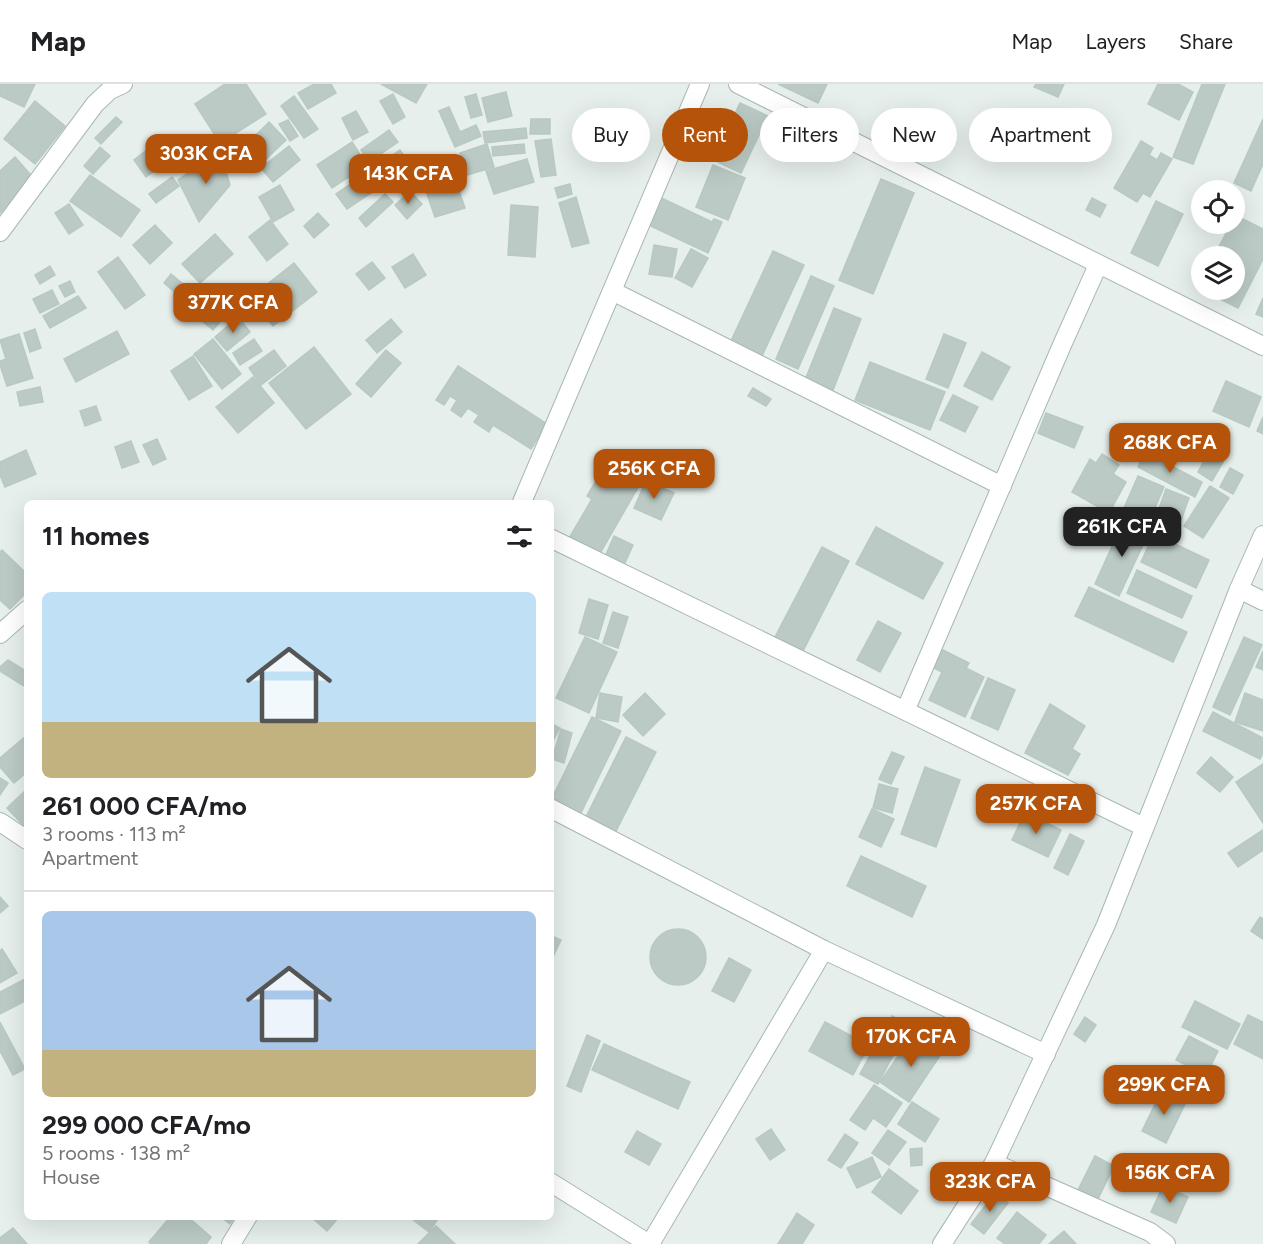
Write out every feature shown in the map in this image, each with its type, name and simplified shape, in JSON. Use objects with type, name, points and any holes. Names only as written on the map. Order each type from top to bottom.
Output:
[{"type":"street","points":[[0,232],[94,104],[110,90],[123,84]]},
{"type":"street","points":[[523,500],[700,84]]},
{"type":"street","points":[[738,84],[1263,346]]},
{"type":"street","points":[[906,709],[1098,265]]},
{"type":"street","points":[[612,291],[1002,486]]},
{"type":"street","points":[[942,1244],[994,1163],[1106,925],[1263,535]]},
{"type":"street","points":[[554,540],[906,709],[1144,827]]},
{"type":"street","points":[[1239,590],[1263,601]]},
{"type":"street","points":[[0,634],[24,613]]},
{"type":"street","points":[[554,810],[824,950],[1046,1054]]},
{"type":"street","points":[[0,822],[24,838]]},
{"type":"street","points":[[554,1184],[650,1244],[824,950]]},
{"type":"street","points":[[994,1163],[1150,1232],[1166,1244]]},
{"type":"street","points":[[231,1244],[246,1220]]},
{"type":"building","points":[[0,84],[35,84],[24,107],[0,96]]},
{"type":"building","points":[[225,84],[246,84],[266,114],[220,143],[195,104]]},
{"type":"building","points":[[314,84],[331,84],[336,93],[308,109],[298,93]]},
{"type":"building","points":[[381,84],[427,84],[416,103]]},
{"type":"building","points":[[778,84],[827,84],[818,103]]},
{"type":"building","points":[[1036,84],[1064,84],[1058,97],[1034,87]]},
{"type":"building","points":[[1158,84],[1178,84],[1193,92],[1179,120],[1148,104]]},
{"type":"building","points":[[1202,84],[1225,84],[1193,164],[1173,157]]},
{"type":"building","points":[[506,92],[512,116],[488,122],[482,98]]},
{"type":"building","points":[[393,94],[405,117],[393,124],[380,101]]},
{"type":"building","points":[[476,94],[482,115],[471,118],[465,97]]},
{"type":"building","points":[[294,96],[318,129],[304,138],[281,106]]},
{"type":"building","points":[[35,101],[65,126],[35,164],[4,139]]},
{"type":"building","points":[[740,103],[760,112],[760,133],[748,158],[748,108],[738,108]]},
{"type":"building","points":[[449,107],[460,132],[476,125],[481,136],[455,147],[439,111]]},
{"type":"building","points":[[356,111],[368,132],[353,140],[342,118]]},
{"type":"building","points":[[116,117],[122,122],[101,144],[95,138]]},
{"type":"building","points":[[531,119],[550,119],[550,134],[530,134]]},
{"type":"building","points":[[1263,119],[1263,164],[1251,191],[1245,188],[1245,180],[1235,180]]},
{"type":"building","points":[[288,120],[298,136],[290,141],[279,124]]},
{"type":"building","points":[[269,122],[286,140],[264,161],[247,144]]},
{"type":"building","points":[[526,128],[527,138],[485,143],[483,132]]},
{"type":"building","points":[[389,130],[398,142],[369,162],[361,150]]},
{"type":"building","points":[[551,139],[556,175],[541,177],[535,141]]},
{"type":"building","points":[[1141,141],[1153,148],[1149,155],[1157,160],[1161,153],[1172,159],[1150,197],[1143,193],[1137,202],[1114,188]]},
{"type":"building","points":[[352,142],[367,165],[332,188],[317,165]]},
{"type":"building","points":[[487,144],[494,167],[467,175],[460,153]]},
{"type":"building","points":[[524,144],[525,153],[493,156],[492,147]]},
{"type":"building","points":[[152,146],[165,163],[146,177],[134,160]]},
{"type":"building","points":[[289,146],[300,160],[273,182],[261,168]]},
{"type":"building","points":[[100,147],[110,156],[93,174],[84,166]]},
{"type":"building","points":[[400,150],[411,166],[347,209],[336,194]]},
{"type":"building","points":[[220,151],[230,185],[199,222],[178,180]]},
{"type":"building","points":[[15,157],[36,181],[0,213],[0,171]]},
{"type":"building","points":[[527,159],[534,182],[494,194],[486,171]]},
{"type":"building","points":[[717,162],[746,162],[741,173]]},
{"type":"building","points":[[713,165],[745,178],[728,220],[696,207]]},
{"type":"building","points":[[90,175],[140,210],[121,237],[70,201]]},
{"type":"building","points":[[172,177],[179,186],[156,203],[149,194]]},
{"type":"building","points":[[455,179],[465,208],[435,217],[425,188]]},
{"type":"building","points":[[881,179],[914,193],[873,294],[839,280]]},
{"type":"building","points":[[570,184],[572,194],[558,198],[555,188]]},
{"type":"building","points":[[280,185],[294,210],[273,222],[259,197]]},
{"type":"building","points":[[410,191],[422,204],[407,219],[395,205]]},
{"type":"building","points":[[385,194],[393,202],[366,227],[359,218]]},
{"type":"building","points":[[655,195],[712,222],[714,219],[722,222],[708,253],[642,222]]},
{"type":"building","points":[[576,197],[589,243],[572,247],[559,203]]},
{"type":"building","points":[[1092,198],[1106,205],[1100,217],[1086,210]]},
{"type":"building","points":[[1156,201],[1183,214],[1158,266],[1131,253]]},
{"type":"building","points":[[69,204],[83,225],[69,234],[55,213]]},
{"type":"building","points":[[511,205],[538,207],[535,257],[508,255]]},
{"type":"building","points":[[318,213],[329,225],[314,238],[304,226]]},
{"type":"building","points":[[270,220],[288,244],[267,261],[249,237]]},
{"type":"building","points":[[1245,220],[1263,229],[1263,259],[1245,294],[1245,246],[1219,246],[1226,234],[1245,234]]},
{"type":"building","points":[[155,225],[172,243],[150,264],[133,245]]},
{"type":"building","points":[[215,234],[233,254],[200,283],[182,264]]},
{"type":"building","points":[[654,245],[677,249],[672,277],[649,274]]},
{"type":"building","points":[[691,249],[708,258],[692,287],[675,278]]},
{"type":"building","points":[[773,251],[804,265],[762,356],[731,341]]},
{"type":"building","points":[[413,254],[426,275],[405,288],[392,267]]},
{"type":"building","points":[[118,257],[145,295],[125,309],[98,272]]},
{"type":"building","points":[[372,262],[385,278],[369,290],[356,274]]},
{"type":"building","points":[[294,263],[317,292],[273,326],[250,298]]},
{"type":"building","points":[[50,266],[55,275],[40,284],[35,275]]},
{"type":"building","points":[[171,274],[188,288],[180,297],[164,283]]},
{"type":"building","points":[[811,276],[834,286],[798,369],[776,359]]},
{"type":"building","points":[[70,281],[75,292],[65,297],[59,286]]},
{"type":"building","points":[[52,290],[59,304],[40,313],[33,299]]},
{"type":"building","points":[[219,291],[235,304],[213,330],[197,317]]},
{"type":"building","points":[[78,296],[86,308],[50,328],[43,316]]},
{"type":"building","points":[[1263,298],[1263,317],[1256,314]]},
{"type":"building","points":[[1222,300],[1242,300],[1238,308]]},
{"type":"building","points":[[834,308],[861,319],[833,390],[805,380]]},
{"type":"building","points":[[238,317],[250,332],[227,351],[215,337]]},
{"type":"building","points":[[391,319],[402,332],[377,353],[366,340]]},
{"type":"building","points":[[35,329],[41,348],[30,352],[24,333]]},
{"type":"building","points":[[117,331],[129,354],[76,382],[64,359]]},
{"type":"building","points":[[19,334],[33,378],[7,386],[0,365],[0,361],[6,359],[0,340]]},
{"type":"building","points":[[944,334],[966,343],[948,388],[926,379]]},
{"type":"building","points":[[213,339],[241,374],[222,389],[194,354]]},
{"type":"building","points":[[254,339],[262,351],[240,365],[233,353]]},
{"type":"building","points":[[314,347],[351,394],[306,429],[269,383]]},
{"type":"building","points":[[274,350],[286,366],[261,385],[249,368]]},
{"type":"building","points":[[386,350],[401,363],[371,397],[356,384]]},
{"type":"building","points":[[982,352],[1010,367],[992,400],[964,386]]},
{"type":"building","points":[[193,356],[212,386],[189,400],[171,371]]},
{"type":"building","points":[[870,362],[945,392],[930,430],[855,400]]},
{"type":"building","points":[[458,366],[547,424],[531,449],[493,425],[489,432],[474,422],[479,415],[468,408],[461,417],[451,410],[457,400],[450,396],[444,405],[436,400]]},
{"type":"building","points":[[253,377],[274,403],[238,433],[216,407]]},
{"type":"building","points":[[1226,381],[1261,397],[1249,427],[1213,411]]},
{"type":"building","points":[[40,387],[43,402],[20,406],[17,392]]},
{"type":"building","points":[[753,388],[771,399],[766,406],[748,396]]},
{"type":"building","points":[[953,395],[978,407],[965,432],[940,420]]},
{"type":"building","points":[[96,406],[101,420],[85,426],[80,411]]},
{"type":"building","points":[[1046,413],[1083,427],[1074,448],[1038,433]]},
{"type":"building","points":[[1263,417],[1263,434],[1257,431]]},
{"type":"building","points":[[157,439],[166,459],[153,465],[143,445]]},
{"type":"building","points":[[131,441],[139,462],[122,468],[115,447]]},
{"type":"building","points":[[1211,448],[1226,457],[1212,481],[1198,472]]},
{"type":"building","points":[[26,450],[36,474],[5,487],[0,475],[0,462]]},
{"type":"building","points":[[1145,452],[1202,482],[1195,497],[1138,467]]},
{"type":"building","points":[[619,453],[648,470],[598,557],[568,540],[592,499],[587,496],[600,474],[605,477]]},
{"type":"building","points":[[1102,454],[1119,465],[1113,474],[1126,482],[1109,513],[1072,492],[1090,459],[1096,463]]},
{"type":"building","points":[[1230,468],[1243,475],[1233,494],[1220,487]]},
{"type":"building","points":[[1138,476],[1164,487],[1147,526],[1121,515]]},
{"type":"building","points":[[646,481],[674,493],[661,520],[634,508]]},
{"type":"building","points":[[1210,486],[1229,498],[1203,538],[1184,526]]},
{"type":"building","points":[[1166,489],[1189,498],[1175,537],[1152,528]]},
{"type":"building","points":[[1124,520],[1149,532],[1119,596],[1095,584]]},
{"type":"building","points":[[876,527],[943,563],[923,599],[856,564]]},
{"type":"building","points":[[1154,534],[1209,560],[1196,588],[1141,562]]},
{"type":"building","points":[[614,536],[633,545],[623,567],[604,559]]},
{"type":"building","points":[[822,547],[849,561],[802,653],[774,639]]},
{"type":"building","points":[[2,550],[24,571],[24,595],[10,609],[0,600],[0,552]]},
{"type":"building","points":[[1137,570],[1192,596],[1182,618],[1127,593]]},
{"type":"building","points":[[1089,587],[1187,632],[1173,662],[1075,616]]},
{"type":"building","points":[[589,599],[608,605],[598,639],[579,633]]},
{"type":"building","points":[[613,612],[628,617],[618,648],[603,643]]},
{"type":"building","points":[[878,621],[901,633],[880,672],[857,660]]},
{"type":"building","points":[[585,637],[617,652],[589,713],[556,698]]},
{"type":"building","points":[[1244,637],[1262,645],[1230,715],[1213,707]]},
{"type":"building","points":[[937,647],[969,663],[966,668],[984,677],[965,717],[929,700],[942,672],[928,665]]},
{"type":"building","points":[[1263,651],[1263,670],[1256,667]]},
{"type":"building","points":[[8,660],[24,670],[24,686],[0,671],[0,667]]},
{"type":"building","points":[[988,678],[1015,690],[998,730],[971,718]]},
{"type":"building","points":[[600,693],[622,697],[618,722],[596,718]]},
{"type":"building","points":[[645,693],[665,714],[643,736],[623,715]]},
{"type":"building","points":[[1245,693],[1263,700],[1263,731],[1235,722]]},
{"type":"building","points":[[1050,704],[1085,726],[1072,749],[1080,754],[1068,775],[1025,753]]},
{"type":"building","points":[[1213,712],[1263,738],[1263,753],[1260,759],[1203,731]]},
{"type":"building","points":[[592,717],[621,731],[578,819],[554,804],[554,794]]},
{"type":"building","points":[[554,725],[560,728],[554,739]]},
{"type":"building","points":[[561,729],[572,733],[564,763],[554,760]]},
{"type":"building","points":[[626,737],[656,752],[613,837],[584,821]]},
{"type":"building","points":[[24,738],[24,775],[14,783],[0,767],[0,758]]},
{"type":"building","points":[[892,752],[904,757],[891,784],[879,779]]},
{"type":"building","points":[[1211,757],[1233,777],[1220,792],[1197,773]]},
{"type":"building","points":[[1263,764],[1263,823],[1236,782]]},
{"type":"building","points":[[925,767],[960,780],[936,847],[901,834]]},
{"type":"building","points":[[0,778],[8,783],[0,795]]},
{"type":"building","points":[[879,784],[898,789],[892,813],[873,808]]},
{"type":"building","points":[[24,792],[24,826],[7,808]]},
{"type":"building","points":[[872,809],[894,819],[881,847],[859,837]]},
{"type":"building","points":[[1025,812],[1061,830],[1048,857],[1012,840]]},
{"type":"building","points":[[1263,830],[1263,850],[1238,867],[1228,853]]},
{"type":"building","points":[[1070,834],[1084,841],[1068,875],[1054,868]]},
{"type":"building","points":[[861,856],[926,886],[912,917],[847,886]]},
{"type":"building","points":[[0,897],[8,906],[0,913]]},
{"type":"building","points":[[1260,917],[1263,919],[1263,939],[1251,931]]},
{"type":"building","points":[[678,929],[689,931],[698,937],[704,946],[706,957],[704,968],[698,977],[689,983],[678,985],[667,983],[658,977],[652,968],[650,957],[652,946],[658,937],[667,931]]},
{"type":"building","points":[[554,937],[561,940],[554,955]]},
{"type":"building","points":[[2,949],[17,973],[0,983],[0,951]]},
{"type":"building","points":[[729,958],[751,970],[734,1002],[712,991]]},
{"type":"building","points":[[24,980],[24,1002],[0,1014],[0,992]]},
{"type":"building","points":[[1195,1001],[1240,1024],[1227,1049],[1182,1027]]},
{"type":"building","points":[[1248,1015],[1263,1022],[1263,1059],[1234,1044]]},
{"type":"building","points":[[892,1016],[909,1025],[878,1084],[860,1074]]},
{"type":"building","points":[[1085,1017],[1096,1025],[1085,1042],[1074,1034]]},
{"type":"building","points":[[0,1022],[24,1070],[13,1075],[0,1051]]},
{"type":"building","points":[[825,1022],[869,1045],[853,1075],[809,1051]]},
{"type":"building","points":[[587,1035],[600,1041],[581,1092],[567,1086]]},
{"type":"building","points":[[913,1035],[941,1054],[909,1102],[880,1082]]},
{"type":"building","points":[[1189,1036],[1218,1051],[1206,1075],[1176,1060]]},
{"type":"building","points":[[604,1044],[690,1082],[678,1109],[592,1070]]},
{"type":"building","points":[[874,1085],[902,1103],[886,1127],[873,1118],[865,1130],[850,1120]]},
{"type":"building","points":[[1163,1088],[1187,1100],[1166,1143],[1142,1131]]},
{"type":"building","points":[[912,1102],[939,1119],[925,1142],[898,1124]]},
{"type":"building","points":[[771,1129],[785,1150],[770,1160],[756,1139]]},
{"type":"building","points":[[888,1130],[906,1142],[889,1165],[872,1153]]},
{"type":"building","points":[[637,1131],[661,1144],[649,1165],[625,1152]]},
{"type":"building","points":[[845,1134],[858,1143],[841,1168],[828,1160]]},
{"type":"building","points":[[922,1148],[922,1165],[911,1166],[910,1149]]},
{"type":"building","points":[[1095,1156],[1114,1166],[1097,1201],[1077,1192]]},
{"type":"building","points":[[872,1157],[881,1177],[857,1188],[847,1168]]},
{"type":"building","points":[[889,1169],[918,1191],[901,1214],[872,1192]]},
{"type":"building","points":[[1163,1186],[1188,1197],[1176,1223],[1151,1212]]},
{"type":"building","points":[[995,1193],[1008,1203],[984,1234],[971,1224]]},
{"type":"building","points":[[1017,1212],[1046,1235],[1039,1244],[1005,1244],[997,1238]]},
{"type":"building","points":[[797,1213],[814,1225],[802,1244],[778,1244]]},
{"type":"building","points":[[168,1220],[192,1220],[211,1237],[206,1244],[151,1244],[149,1242]]},
{"type":"building","points":[[315,1220],[337,1220],[327,1231]]},
{"type":"building","points":[[413,1220],[437,1220],[429,1232]]},
{"type":"building","points":[[436,1226],[455,1244],[418,1244]]},
{"type":"building","points":[[13,1228],[27,1244],[0,1244],[0,1238]]},
{"type":"building","points":[[1064,1231],[1076,1244],[1049,1244]]}]
